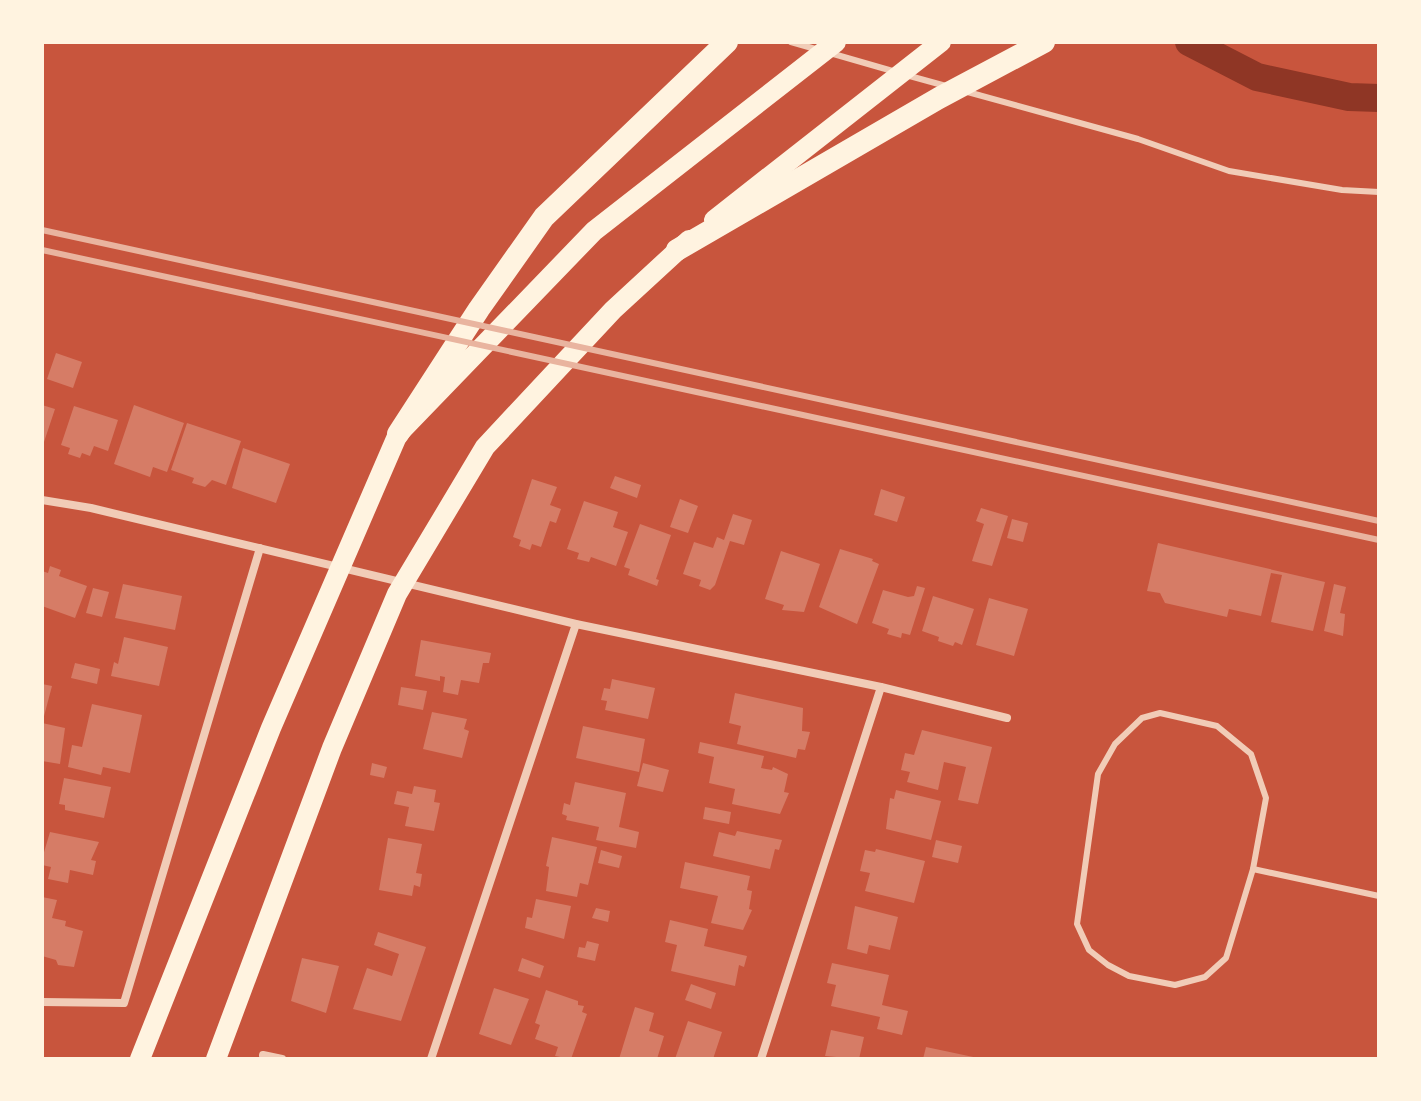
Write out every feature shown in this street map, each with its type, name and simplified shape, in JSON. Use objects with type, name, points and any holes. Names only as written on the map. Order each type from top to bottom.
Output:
[{"type":"highway","points":[[140,1059],[271,728],[398,434],[479,309],[544,217],[727,42]]},
{"type":"highway","points":[[398,434],[594,231],[836,42]]},
{"type":"highway","points":[[216,1059],[332,748],[397,594],[485,447],[613,310],[677,250],[941,42]]},
{"type":"highway","points":[[677,250],[939,98],[1044,42]]},
{"type":"street","points":[[42,500],[91,508],[576,624],[881,687],[1007,718]]},
{"type":"street","points":[[42,1002],[124,1003],[260,548]]},
{"type":"street","points":[[431,1059],[576,624]]},
{"type":"street","points":[[761,1059],[881,687]]},
{"type":"street","points":[[263,1055],[282,1059]]},
{"type":"lane","points":[[791,42],[1138,139],[1229,171],[1342,190],[1379,192]]},
{"type":"lane","points":[[1160,713],[1217,726],[1251,754],[1266,798],[1253,869],[1226,958],[1205,977],[1175,985],[1129,976],[1089,950],[1077,924],[1078,899],[1098,774],[1115,744],[1142,718],[1160,713]]},
{"type":"lane","points":[[1253,869],[1379,896]]},
{"type":"building","points":[[56,353],[82,362],[73,388],[47,379]]},
{"type":"building","points":[[42,405],[55,409],[43,445],[42,445]]},
{"type":"building","points":[[134,405],[184,423],[167,472],[153,467],[150,477],[114,464]]},
{"type":"building","points":[[74,406],[118,420],[108,451],[94,446],[90,456],[82,453],[80,458],[68,454],[70,448],[61,445]]},
{"type":"building","points":[[187,423],[241,441],[226,485],[212,480],[205,487],[192,483],[194,478],[171,470]]},
{"type":"building","points":[[243,448],[290,464],[276,503],[232,488]]},
{"type":"building","points":[[615,476],[641,485],[637,498],[610,488]]},
{"type":"building","points":[[532,479],[557,487],[550,505],[561,509],[556,523],[550,521],[541,547],[532,544],[530,550],[519,546],[521,540],[513,537]]},
{"type":"building","points":[[881,489],[905,497],[897,522],[874,515]]},
{"type":"building","points":[[680,499],[698,506],[688,533],[670,527]]},
{"type":"building","points":[[584,501],[618,512],[613,527],[628,532],[616,566],[591,557],[589,562],[577,559],[579,553],[567,549]]},
{"type":"building","points":[[981,508],[1008,516],[992,566],[972,561],[984,524],[976,521]]},
{"type":"building","points":[[733,514],[752,520],[744,545],[730,541],[715,585],[710,590],[699,586],[701,580],[683,574],[694,542],[713,548],[717,537],[724,540]]},
{"type":"building","points":[[1012,519],[1028,523],[1023,542],[1007,538]]},
{"type":"building","points":[[640,524],[671,535],[656,579],[659,580],[657,586],[628,575],[630,569],[624,567]]},
{"type":"building","points":[[1158,543],[1325,582],[1313,631],[1271,622],[1282,575],[1271,573],[1261,616],[1229,609],[1227,617],[1165,603],[1160,593],[1147,591]]},
{"type":"building","points":[[840,549],[873,559],[879,564],[857,624],[819,607]]},
{"type":"building","points":[[781,551],[820,564],[804,612],[782,610],[784,605],[765,599]]},
{"type":"building","points":[[50,566],[61,570],[59,576],[87,586],[75,618],[42,606],[42,571],[48,573]]},
{"type":"building","points":[[123,584],[182,596],[175,630],[115,618]]},
{"type":"building","points":[[1334,584],[1346,587],[1340,613],[1345,614],[1343,636],[1324,631]]},
{"type":"building","points":[[917,586],[925,588],[910,635],[902,633],[901,638],[887,634],[889,629],[872,623],[883,590],[908,597],[914,596]]},
{"type":"building","points":[[93,588],[109,592],[102,617],[86,613]]},
{"type":"building","points":[[933,596],[974,609],[962,645],[955,642],[953,646],[938,641],[939,637],[922,631]]},
{"type":"building","points":[[989,598],[1028,609],[1014,656],[976,645]]},
{"type":"building","points":[[124,637],[168,647],[159,686],[111,676],[114,662],[118,664]]},
{"type":"building","points":[[421,640],[491,653],[489,663],[483,663],[479,683],[461,680],[458,695],[443,692],[445,677],[440,676],[440,681],[415,676]]},
{"type":"building","points":[[75,663],[100,669],[97,684],[71,678]]},
{"type":"building","points":[[612,679],[655,688],[648,719],[605,710],[607,701],[601,700],[604,688],[610,689]]},
{"type":"building","points":[[42,684],[52,686],[43,720],[42,720]]},
{"type":"building","points":[[401,687],[427,691],[423,710],[398,705]]},
{"type":"building","points":[[735,693],[803,708],[802,731],[810,732],[805,750],[798,749],[796,758],[737,744],[741,726],[729,723]]},
{"type":"building","points":[[92,704],[142,715],[130,773],[103,767],[101,775],[68,767],[72,745],[82,747]]},
{"type":"building","points":[[432,712],[467,719],[464,729],[469,731],[462,758],[423,749]]},
{"type":"building","points":[[42,723],[65,728],[60,764],[42,761]]},
{"type":"building","points":[[583,726],[645,739],[639,772],[576,758]]},
{"type":"building","points":[[922,730],[992,747],[978,804],[958,800],[966,767],[944,762],[938,790],[907,782],[910,772],[901,770],[905,753],[914,755]]},
{"type":"building","points":[[700,742],[764,756],[761,768],[772,770],[773,767],[788,774],[784,792],[789,793],[780,814],[732,804],[735,789],[709,783],[714,757],[698,753]]},
{"type":"building","points":[[372,763],[387,767],[384,778],[370,775]]},
{"type":"building","points":[[643,763],[669,770],[663,792],[637,786]]},
{"type":"building","points":[[64,778],[111,787],[104,818],[65,810],[65,805],[59,804]]},
{"type":"building","points":[[575,782],[626,793],[619,827],[639,832],[636,848],[596,840],[599,827],[566,820],[567,816],[562,814],[564,803],[570,805]]},
{"type":"building","points":[[414,786],[436,790],[434,802],[440,803],[434,831],[405,826],[409,807],[394,804],[397,791],[412,794]]},
{"type":"building","points":[[896,790],[941,801],[931,840],[886,829],[890,798],[894,799]]},
{"type":"building","points":[[705,807],[731,812],[729,824],[703,819]]},
{"type":"building","points":[[737,831],[782,840],[779,850],[775,849],[770,869],[713,856],[719,832],[735,836]]},
{"type":"building","points":[[50,832],[99,842],[91,860],[96,861],[93,875],[70,870],[68,883],[48,879],[51,867],[42,865],[42,859]]},
{"type":"building","points":[[552,837],[597,847],[588,885],[580,883],[577,897],[546,891],[549,867],[546,866]]},
{"type":"building","points":[[388,838],[422,844],[416,873],[422,874],[420,887],[414,885],[412,896],[379,890]]},
{"type":"building","points":[[936,840],[962,846],[958,863],[932,857]]},
{"type":"building","points":[[876,849],[925,861],[914,903],[865,891],[870,873],[860,871],[865,850],[875,852]]},
{"type":"building","points":[[601,850],[622,856],[619,868],[598,863]]},
{"type":"building","points":[[685,862],[750,876],[747,890],[752,891],[749,909],[752,910],[743,930],[711,923],[718,896],[680,888]]},
{"type":"building","points":[[42,897],[57,900],[52,918],[66,921],[65,926],[83,931],[74,967],[58,965],[56,960],[42,956]]},
{"type":"building","points":[[536,899],[571,906],[564,939],[525,928],[527,917],[532,918]]},
{"type":"building","points":[[855,906],[898,917],[890,950],[869,945],[867,954],[847,949]]},
{"type":"building","points":[[596,908],[610,911],[608,922],[592,918]]},
{"type":"building","points":[[670,920],[708,929],[704,946],[747,956],[744,967],[739,965],[735,986],[671,971],[677,945],[665,942]]},
{"type":"building","points":[[378,932],[426,947],[401,1021],[353,1009],[367,968],[392,976],[399,954],[374,945]]},
{"type":"building","points":[[587,941],[599,944],[595,961],[577,957],[579,947],[585,948]]},
{"type":"building","points":[[302,958],[339,966],[326,1013],[291,1001]]},
{"type":"building","points":[[522,958],[544,966],[540,978],[518,971]]},
{"type":"building","points":[[832,963],[889,975],[882,1005],[908,1011],[902,1035],[877,1029],[880,1017],[831,1006],[836,985],[827,983]]},
{"type":"building","points":[[691,984],[716,993],[711,1009],[685,1000]]},
{"type":"building","points":[[494,988],[529,999],[511,1045],[479,1034]]},
{"type":"building","points":[[546,990],[578,1001],[578,1005],[584,1006],[582,1012],[587,1014],[571,1059],[555,1056],[558,1047],[535,1039],[540,1025],[535,1023]]},
{"type":"building","points":[[635,1007],[654,1013],[649,1031],[664,1036],[657,1059],[619,1059]]},
{"type":"building","points":[[688,1021],[722,1032],[713,1059],[675,1059]]},
{"type":"building","points":[[831,1030],[864,1037],[859,1059],[825,1056]]},
{"type":"building","points":[[926,1047],[978,1058],[978,1059],[923,1059]]},
{"type":"waterway","points":[[1189,42],[1257,77],[1349,97],[1379,98]]},
{"type":"railway","points":[[42,230],[1379,521]]},
{"type":"railway","points":[[42,250],[1379,540]]}]
